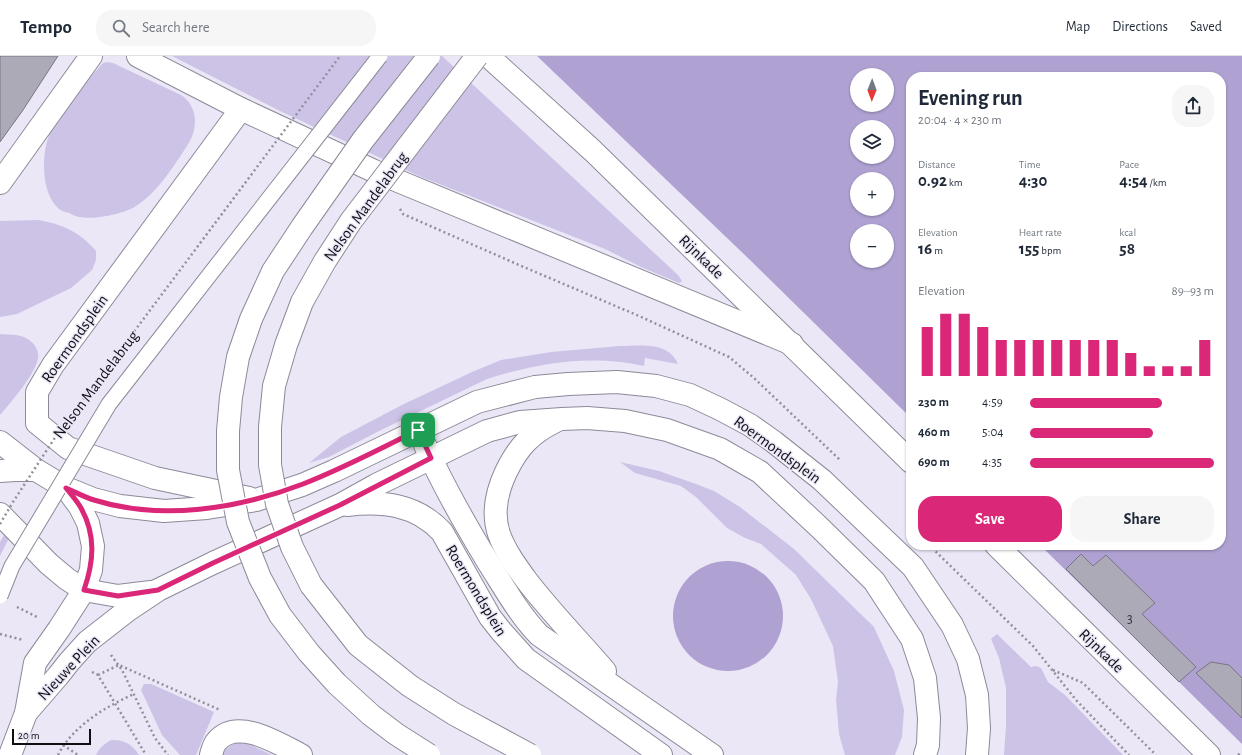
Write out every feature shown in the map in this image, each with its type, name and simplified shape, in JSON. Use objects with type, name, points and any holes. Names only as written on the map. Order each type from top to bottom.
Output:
[{"type":"main road","points":[[0,183],[91,56]]},
{"type":"main road","points":[[138,56],[241,109],[374,171],[792,344]]},
{"type":"main road","points":[[429,56],[363,140],[273,271],[251,319],[238,357],[231,397],[228,431],[228,470],[238,522],[260,578],[280,615],[309,653],[337,684],[371,715],[396,734],[429,755]]},
{"type":"main road","name":"Nelson Mandelabrug","points":[[477,56],[351,221],[325,261],[302,302],[286,345],[274,386],[270,428],[270,465],[277,504],[292,547],[311,585],[358,645],[410,686],[454,714],[530,755]]},
{"type":"main road","name":"Rijnkade","points":[[488,56],[593,151],[906,457]]},
{"type":"main road","name":"Roermondsplein","points":[[241,109],[53,365],[37,392],[37,423],[68,448],[148,476],[256,500]]},
{"type":"main road","name":"Roermondsplein","points":[[66,488],[93,499],[120,506],[164,511],[208,508],[256,500],[302,485],[477,402],[535,387],[576,383],[617,382],[656,386],[690,395],[750,425],[822,480],[913,567],[952,625],[968,659],[977,696],[979,728],[977,755]]},
{"type":"main road","points":[[562,418],[541,428],[525,442],[515,455],[499,486],[496,505],[498,533],[506,552],[541,599],[630,698]]},
{"type":"main road","name":"Roermondsplein","points":[[431,458],[487,431],[520,422],[562,418],[587,418],[625,421],[667,430],[720,449],[760,472],[820,527],[874,581],[912,639],[925,678],[929,718],[928,745],[925,755]]},
{"type":"main road","name":"Roermondsplein","points":[[418,430],[460,515],[521,616],[539,635],[712,755]]},
{"type":"main road","name":"Nieuwe Plein","points":[[0,442],[36,470],[66,488],[80,507],[88,523],[92,546],[91,570],[84,590],[35,663],[26,713],[10,755]]},
{"type":"main road","name":"Nieuwe Plein","points":[[26,713],[87,642],[128,610],[158,590],[340,505],[431,458]]},
{"type":"main road","points":[[0,471],[36,470]]},
{"type":"main road","name":"Roermondsplein","points":[[340,505],[370,502],[386,504],[401,507],[420,514],[433,522],[442,532],[490,617],[500,632],[513,646],[526,659],[661,755]]},
{"type":"main road","points":[[0,514],[49,564],[67,579],[84,590],[118,596],[158,590]]},
{"type":"main road","name":"Rijnkade","points":[[1001,550],[1209,755]]},
{"type":"main road","points":[[211,755],[216,741],[234,731],[247,732],[266,738],[301,755]]},
{"type":"lane","name":"Nelson Mandelabrug","points":[[0,596],[12,566],[109,404],[380,56]]},
{"type":"path","name":"Nelson Mandelabrug","points":[[0,524],[56,436],[340,56]]},
{"type":"path","points":[[399,208],[403,214],[729,356],[842,462]]},
{"type":"path","points":[[933,550],[1033,646],[1076,700],[1129,755]]},
{"type":"path","points":[[98,675],[119,665],[220,710],[247,732]]},
{"type":"path","points":[[1052,669],[1083,683],[1156,755]]},
{"type":"path","points":[[58,755],[63,745],[81,726],[115,703],[134,694],[155,738],[168,755]]},
{"type":"path","points":[[63,745],[78,755]]},
{"type":"path","points":[[1238,755],[1242,752]]},
{"type":"shaded area","points":[[172,56],[442,56],[678,275],[682,281],[679,283],[641,267],[605,249],[419,176],[280,111]]},
{"type":"shaded area","points":[[537,56],[1242,56],[1242,744],[1045,550],[1226,550],[1226,72],[906,72],[906,413],[749,259]]},
{"type":"shaded area","points":[[103,63],[113,63],[181,95],[187,100],[194,112],[195,126],[191,140],[176,162],[164,179],[144,200],[131,209],[117,214],[93,218],[79,217],[60,210],[52,201],[48,192],[44,172],[45,151],[50,133],[60,114]]},
{"type":"shaded area","points":[[38,220],[55,224],[77,234],[90,244],[96,251],[96,260],[92,270],[71,288],[17,314],[0,317],[0,221]]},
{"type":"shaded area","points":[[0,334],[25,337],[34,344],[38,351],[38,359],[36,366],[27,381],[0,415]]},
{"type":"shaded area","points":[[620,346],[653,346],[661,348],[668,351],[678,364],[645,358],[644,366],[624,362],[604,361],[564,362],[506,373],[487,379],[329,457],[309,463],[341,437],[404,404],[501,360],[551,352]]},
{"type":"shaded area","points":[[620,462],[659,471],[696,484],[714,491],[740,507],[794,549],[874,627],[894,671],[904,710],[902,737],[895,755],[845,755],[839,734],[836,699],[838,682],[833,646],[811,599],[796,575],[761,544],[745,538],[727,528],[696,497],[681,486],[635,473]]},
{"type":"shaded area","points":[[8,528],[13,530],[0,556],[0,542]]},
{"type":"shaded area","points":[[728,561],[749,565],[767,577],[779,595],[783,616],[779,637],[767,655],[749,667],[728,671],[707,667],[689,655],[677,637],[673,616],[677,595],[689,577],[707,565]]},
{"type":"shaded area","points":[[997,634],[1031,667],[1036,666],[1041,668],[1048,682],[1065,695],[1123,755],[1004,755],[1006,688],[999,658],[991,639]]},
{"type":"shaded area","points":[[144,684],[151,684],[214,712],[196,755],[180,755],[162,735],[141,690]]},
{"type":"shaded area","points":[[111,740],[124,741],[134,748],[139,755],[96,755],[102,746]]},
{"type":"shaded area","points":[[238,743],[249,744],[272,755],[222,755],[229,747]]},
{"type":"building","points":[[0,56],[58,56],[0,142]]},
{"type":"building","points":[[1081,554],[1093,566],[1106,555],[1155,603],[1142,614],[1196,667],[1179,682],[1066,569]]},
{"type":"building","points":[[1211,662],[1229,665],[1242,678],[1242,718],[1196,673]]},
{"type":"route","points":[[418,430],[431,458],[340,505],[158,590],[118,596],[84,590],[91,570],[92,546],[88,523],[80,507],[66,488],[93,499],[120,506],[147,510],[164,511],[208,508],[256,500],[302,485],[418,430]]}]
